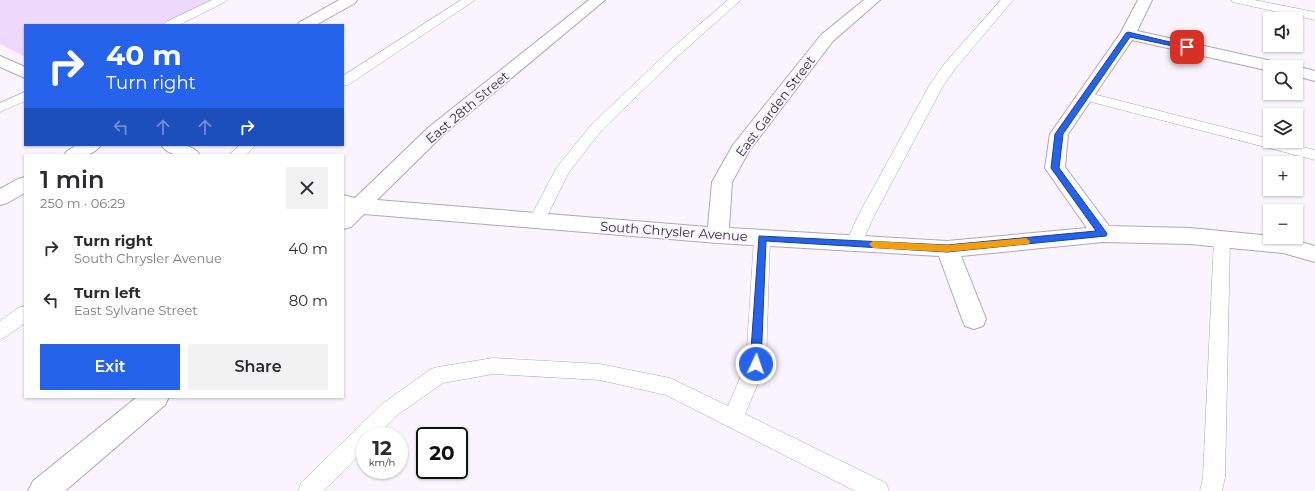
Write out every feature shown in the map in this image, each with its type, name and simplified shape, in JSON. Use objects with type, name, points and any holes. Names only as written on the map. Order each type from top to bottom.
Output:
[{"type":"street","points":[[307,24],[350,0]]},
{"type":"street","name":"East 28th Street","points":[[344,220],[351,204],[436,131],[598,0]]},
{"type":"street","name":"East Garden Street","points":[[718,235],[722,182],[740,149],[827,38],[873,0]]},
{"type":"street","points":[[1103,234],[1055,168],[1059,134],[1128,34],[1145,0]]},
{"type":"street","points":[[1128,34],[1263,64]]},
{"type":"street","points":[[0,61],[24,73]]},
{"type":"street","points":[[1303,73],[1315,76]]},
{"type":"street","points":[[76,154],[89,146]]},
{"type":"street","points":[[173,146],[188,154]]},
{"type":"street","points":[[0,198],[24,185]]},
{"type":"street","name":"South Chrysler Avenue","points":[[351,204],[718,235],[947,249],[1103,234],[1190,236],[1222,239],[1283,245],[1315,254]]},
{"type":"street","points":[[947,249],[974,319]]},
{"type":"street","points":[[44,491],[155,398]]},
{"type":"lane","points":[[172,24],[221,0]]},
{"type":"lane","points":[[344,81],[468,0]]},
{"type":"lane","points":[[537,220],[562,170],[597,127],[674,52],[734,0]]},
{"type":"lane","points":[[854,243],[866,216],[936,86],[950,66],[1007,0]]},
{"type":"lane","points":[[1237,0],[1315,16]]},
{"type":"lane","points":[[0,108],[24,96]]},
{"type":"lane","points":[[1085,96],[1315,155]]},
{"type":"lane","points":[[237,154],[248,146]]},
{"type":"lane","points":[[733,418],[756,364],[762,238]]},
{"type":"lane","points":[[1211,491],[1214,477],[1222,239]]},
{"type":"lane","points":[[0,330],[24,314]]},
{"type":"lane","points":[[309,491],[390,410],[438,375],[493,366],[600,372],[670,387],[878,491]]},
{"type":"shaded area","points":[[0,0],[229,0],[180,24],[24,24],[24,56],[0,44]]},
{"type":"slow traffic","points":[[873,244],[947,249],[1026,241]]},
{"type":"route","points":[[756,364],[762,238],[947,249],[1103,234],[1055,168],[1059,134],[1128,34],[1187,47]]}]
